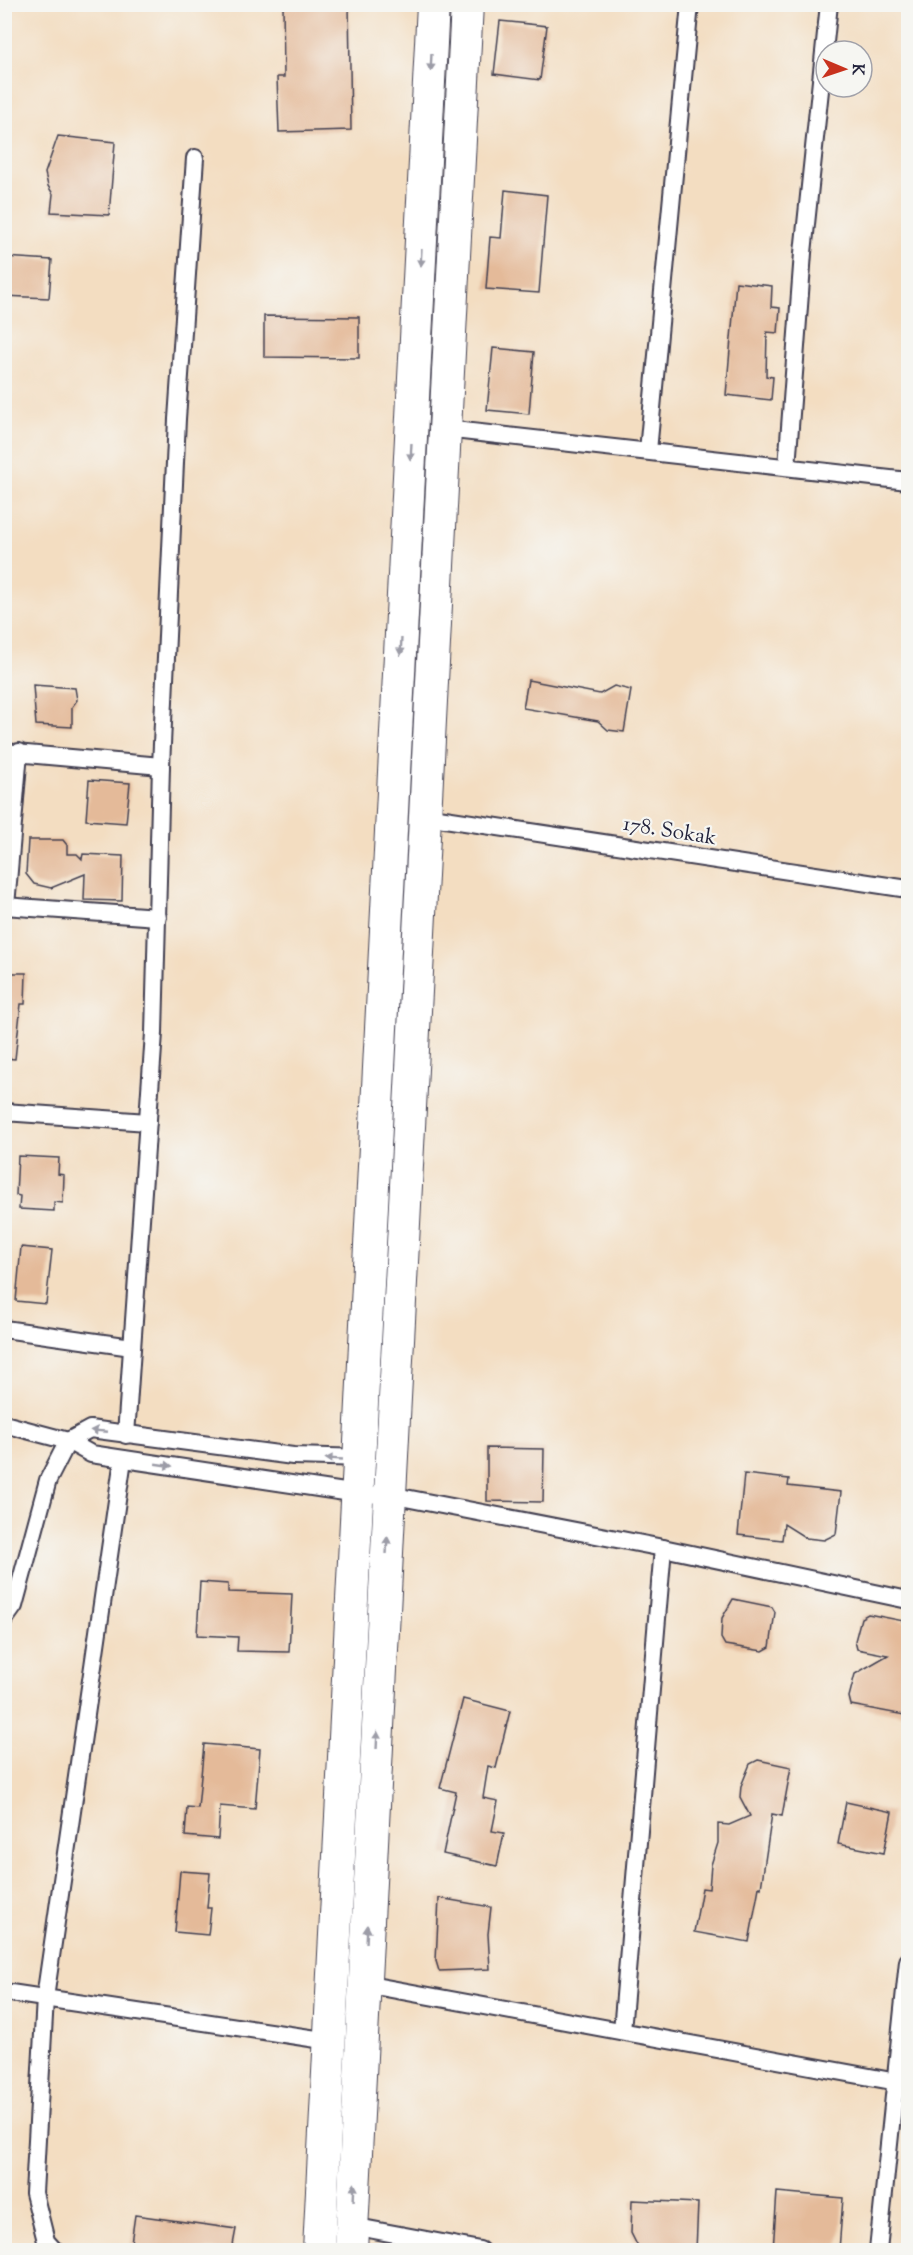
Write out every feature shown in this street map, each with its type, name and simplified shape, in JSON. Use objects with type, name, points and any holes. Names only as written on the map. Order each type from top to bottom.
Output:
[{"type":"highway","points":[[319,2250],[434,4]]},
{"type":"highway","points":[[351,2238],[467,4]]},
{"type":"street","points":[[648,451],[690,4]]},
{"type":"street","points":[[787,466],[803,253],[829,4]]},
{"type":"street","points":[[126,1435],[148,1122],[177,419],[195,158]]},
{"type":"street","points":[[445,429],[909,481]]},
{"type":"street","points":[[158,917],[5,906],[11,752],[161,766]]},
{"type":"street","name":"178. Sokak","points":[[425,816],[909,889]]},
{"type":"street","points":[[4,1112],[148,1122]]},
{"type":"street","points":[[4,1329],[132,1347]]},
{"type":"street","points":[[4,1424],[68,1440],[92,1455],[358,1494],[390,1495],[663,1548],[909,1600]]},
{"type":"street","points":[[4,1620],[14,1606],[48,1480],[68,1440],[90,1429],[293,1456],[360,1459],[392,1453]]},
{"type":"street","points":[[54,2250],[46,2241],[34,2193],[45,1998],[123,1459]]},
{"type":"street","points":[[622,2031],[663,1548]]},
{"type":"street","points":[[878,2250],[902,2083],[909,1961]]},
{"type":"street","points":[[364,1984],[902,2083]]},
{"type":"street","points":[[4,1992],[330,2041]]},
{"type":"street","points":[[351,2238],[480,2250]]},
{"type":"building","points":[[283,4],[349,4],[351,130],[279,132],[277,77],[284,77]]},
{"type":"building","points":[[500,21],[547,26],[540,80],[494,74]]},
{"type":"building","points":[[58,136],[115,142],[109,215],[51,212],[53,194],[48,186],[45,173]]},
{"type":"building","points":[[505,190],[547,195],[539,293],[486,289],[490,237],[501,238]]},
{"type":"building","points":[[4,257],[52,260],[49,298],[4,296]]},
{"type":"building","points":[[736,282],[772,286],[771,307],[780,308],[778,333],[767,332],[766,376],[773,377],[771,400],[726,395]]},
{"type":"building","points":[[264,316],[359,317],[359,358],[264,357]]},
{"type":"building","points":[[493,348],[534,352],[529,414],[487,410]]},
{"type":"building","points":[[528,680],[600,694],[614,686],[631,690],[624,732],[608,730],[598,721],[523,708]]},
{"type":"building","points":[[33,685],[75,688],[77,700],[72,707],[72,727],[36,725]]},
{"type":"building","points":[[89,780],[130,783],[126,823],[86,820]]},
{"type":"building","points":[[28,840],[63,840],[67,845],[67,854],[77,854],[82,859],[83,854],[123,856],[122,901],[84,900],[85,874],[51,888],[34,884],[26,874]]},
{"type":"building","points":[[4,973],[26,973],[25,1004],[21,1004],[15,1059],[4,1058]]},
{"type":"building","points":[[18,1156],[59,1158],[58,1174],[64,1175],[63,1203],[54,1202],[54,1211],[19,1209],[20,1196],[16,1195]]},
{"type":"building","points":[[21,1247],[52,1250],[46,1304],[16,1301]]},
{"type":"building","points":[[487,1448],[544,1449],[543,1502],[487,1501]]},
{"type":"building","points":[[744,1474],[789,1479],[788,1486],[841,1492],[836,1534],[824,1540],[806,1538],[784,1524],[782,1540],[738,1535]]},
{"type":"building","points":[[200,1582],[228,1584],[228,1592],[292,1594],[289,1652],[237,1651],[238,1637],[197,1635]]},
{"type":"building","points":[[733,1599],[772,1607],[775,1612],[770,1647],[763,1651],[725,1645],[721,1638],[722,1618]]},
{"type":"building","points":[[868,1614],[909,1622],[909,1690],[904,1715],[851,1705],[849,1697],[855,1674],[888,1655],[857,1649],[855,1641],[861,1618]]},
{"type":"building","points":[[463,1699],[510,1711],[496,1768],[488,1766],[483,1798],[498,1801],[492,1831],[504,1833],[497,1866],[443,1854],[456,1792],[440,1788]]},
{"type":"building","points":[[204,1744],[260,1749],[255,1809],[220,1806],[218,1839],[185,1836],[187,1807],[198,1808]]},
{"type":"building","points":[[758,1760],[791,1767],[782,1816],[772,1814],[761,1888],[759,1887],[749,1942],[694,1932],[702,1888],[709,1889],[711,1865],[718,1843],[718,1824],[729,1825],[750,1816],[740,1797],[741,1786],[750,1764]]},
{"type":"building","points":[[846,1802],[892,1812],[884,1853],[838,1844]]},
{"type":"building","points":[[180,1871],[210,1873],[207,1908],[211,1908],[208,1935],[175,1932]]},
{"type":"building","points":[[439,1898],[491,1907],[488,1934],[490,1969],[439,1971],[436,1961]]},
{"type":"building","points":[[777,2192],[843,2198],[839,2250],[773,2250]]},
{"type":"building","points":[[632,2200],[698,2203],[696,2250],[639,2249],[631,2233]]},
{"type":"building","points":[[135,2215],[236,2229],[232,2250],[130,2250]]}]
